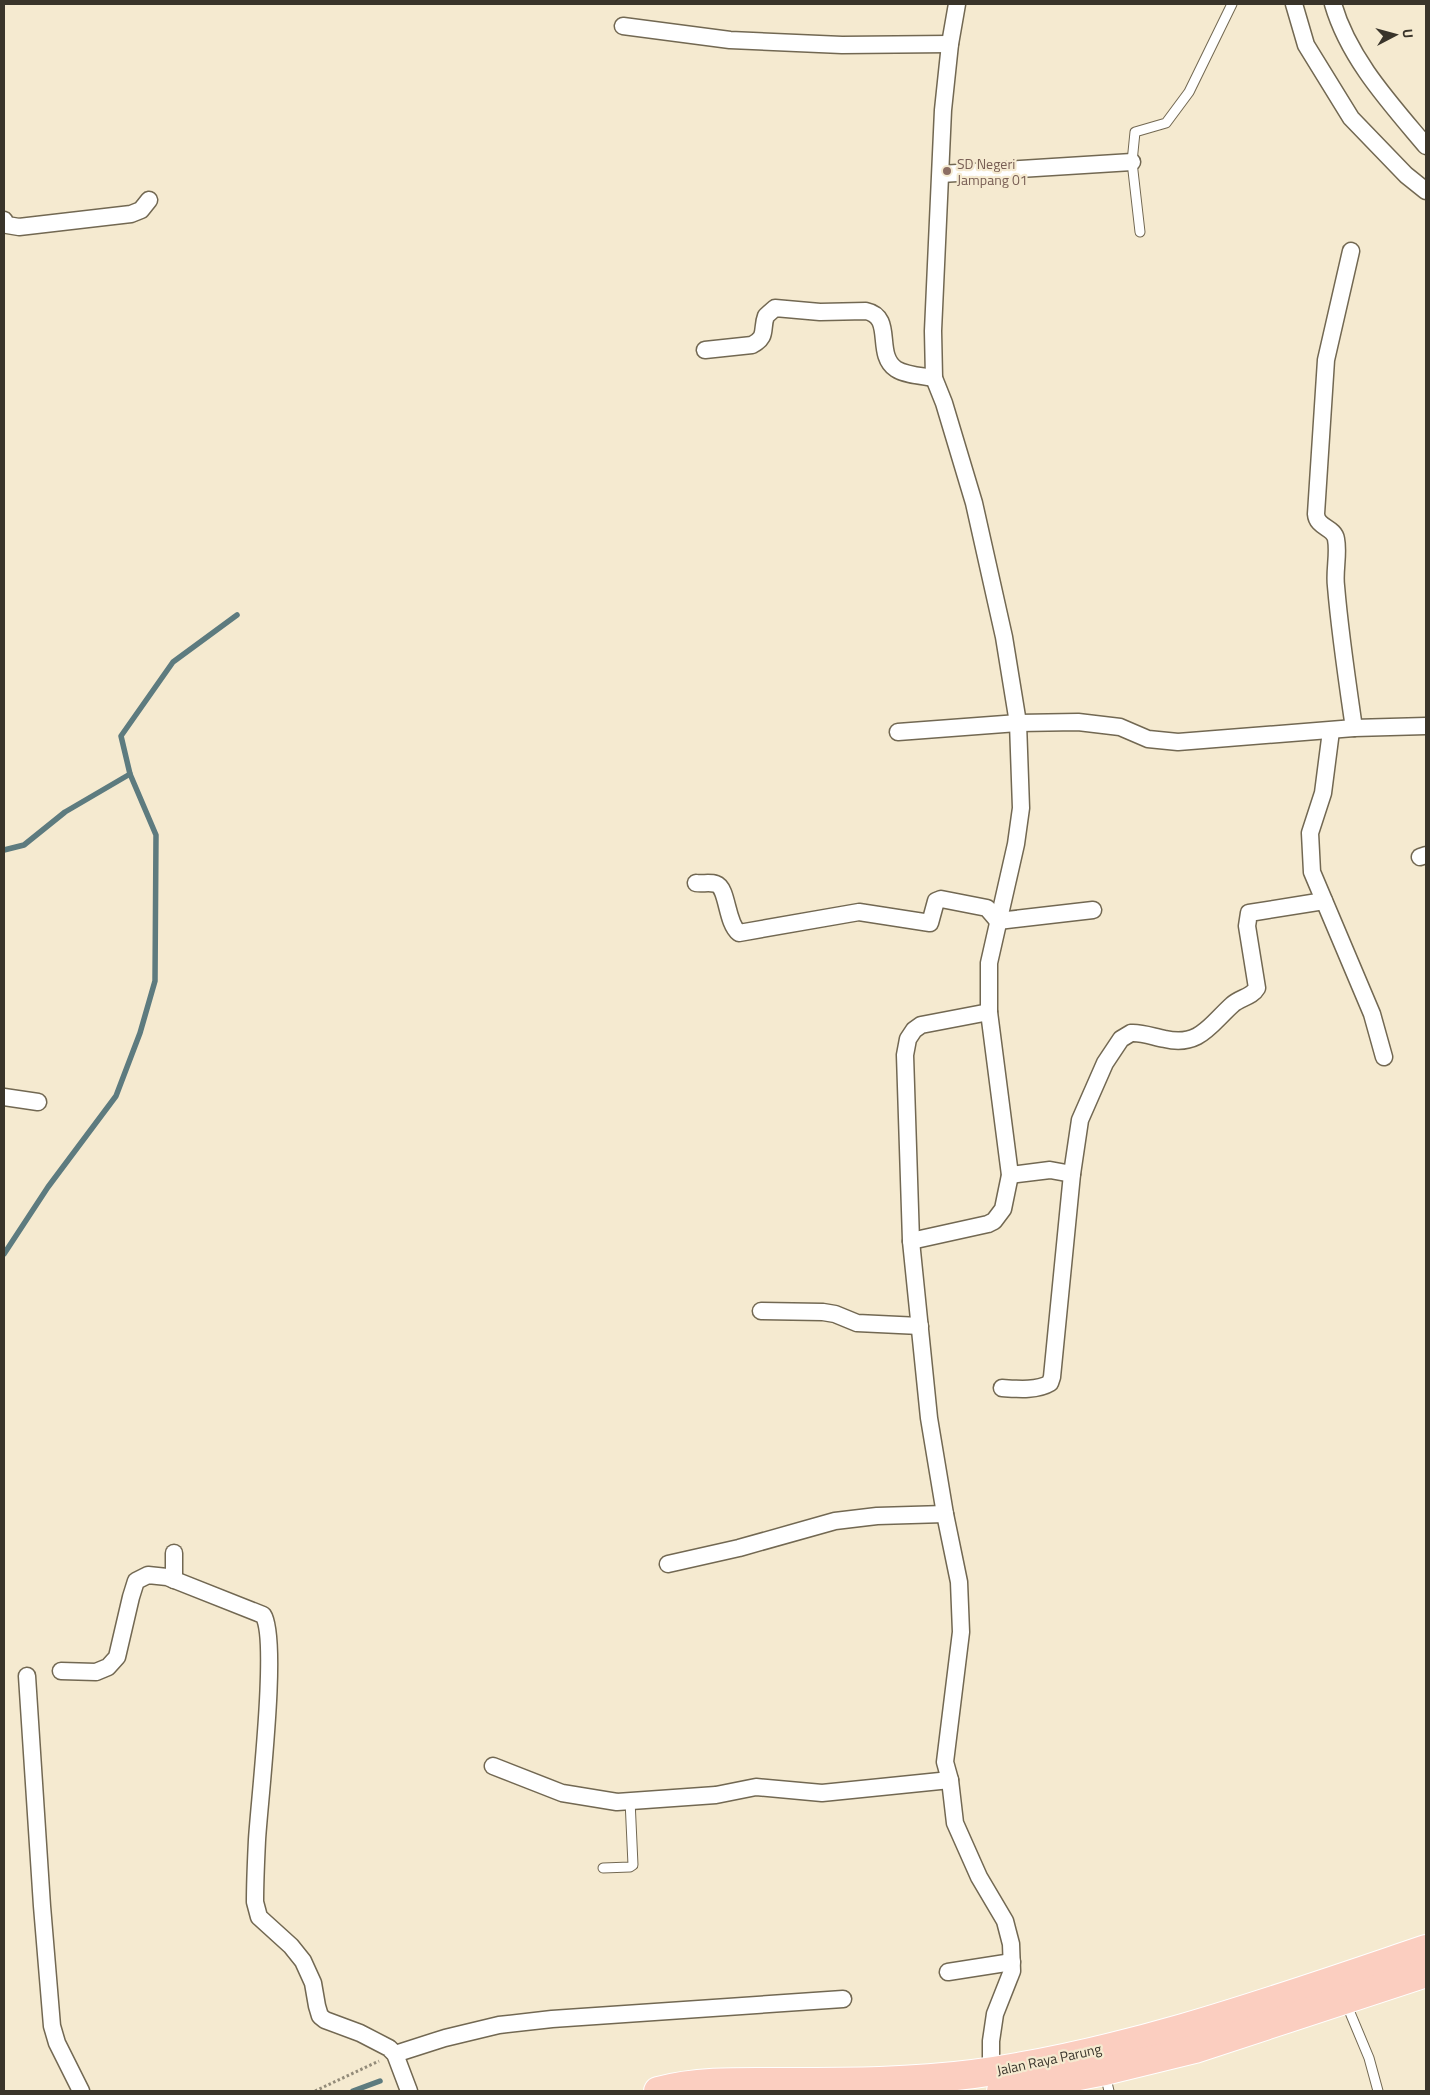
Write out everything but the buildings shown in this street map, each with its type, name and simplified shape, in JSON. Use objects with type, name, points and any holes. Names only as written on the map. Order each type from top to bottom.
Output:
[{"type":"highway","name":"Jalan Raya Parung","points":[[1104,2067],[1203,2022],[1426,1949]]},
{"type":"highway","name":"Jalan Raya Parung","points":[[658,2091],[674,2087],[718,2082],[906,2086],[1015,2080],[1104,2067],[1195,2049],[1426,1972]]},
{"type":"street","points":[[911,1241],[994,1221],[1003,1209],[1010,1175],[989,1012],[990,963],[1016,844],[1021,808],[1018,723],[1004,637],[974,503],[944,403],[934,378],[933,331],[943,110],[950,44],[957,4]]},
{"type":"street","points":[[1294,4],[1306,44],[1351,118],[1406,175],[1426,191]]},
{"type":"street","points":[[1333,4],[1337,17],[1353,49],[1385,97],[1426,146]]},
{"type":"street","points":[[623,26],[730,40],[842,45],[950,44]]},
{"type":"street","points":[[941,174],[1132,162]]},
{"type":"street","points":[[4,220],[7,224],[19,227],[122,215],[141,210],[149,200]]},
{"type":"street","points":[[1351,251],[1326,360],[1316,514],[1320,525],[1334,533],[1337,541],[1335,579],[1339,623],[1354,728]]},
{"type":"street","points":[[705,350],[757,343],[763,337],[766,316],[775,308],[820,312],[866,311],[873,313],[881,321],[884,349],[891,364],[897,370],[934,378]]},
{"type":"street","points":[[898,732],[1018,723],[1078,722],[1120,727],[1148,739],[1171,742],[1354,728],[1426,726]]},
{"type":"street","points":[[1331,731],[1323,792],[1310,833],[1312,872],[1372,1014],[1384,1057]]},
{"type":"street","points":[[696,883],[717,884],[721,887],[728,915],[739,933],[859,912],[930,923],[936,901],[941,898],[987,908],[998,921]]},
{"type":"street","points":[[1002,1388],[1028,1388],[1050,1383],[1072,1174],[1080,1120],[1105,1063],[1121,1039],[1135,1033],[1170,1040],[1197,1038],[1236,1001],[1255,992],[1257,988],[1247,926],[1250,913],[1324,901]]},
{"type":"street","points":[[998,921],[1093,910]]},
{"type":"street","points":[[989,1012],[921,1025],[914,1030],[908,1039],[905,1055],[905,1090],[911,1241],[929,1418],[944,1514],[959,1582],[961,1632],[945,1762],[950,1780],[955,1823],[979,1877],[1005,1921],[1011,1944],[1012,1966],[1004,1994],[995,2014],[991,2041],[1015,2080]]},
{"type":"street","points":[[4,1097],[38,1102]]},
{"type":"street","points":[[1010,1175],[1050,1170],[1072,1174]]},
{"type":"street","points":[[761,1311],[823,1312],[835,1314],[857,1323],[920,1326]]},
{"type":"street","points":[[668,1564],[738,1548],[835,1521],[877,1516],[944,1514]]},
{"type":"street","points":[[174,1553],[174,1580]]},
{"type":"street","points":[[62,1671],[96,1672],[108,1667],[117,1656],[130,1597],[136,1581],[148,1575],[167,1577],[257,1611],[267,1620],[269,1638],[268,1693],[257,1842],[256,1910],[262,1920],[303,1961],[310,1973],[317,2006],[323,2018],[360,2032],[389,2048],[396,2054],[406,2084]]},
{"type":"street","points":[[27,1676],[52,2026],[56,2043],[82,2091]]},
{"type":"street","points":[[493,1766],[562,1793],[616,1802],[716,1795],[756,1787],[822,1793],[950,1780]]},
{"type":"street","points":[[948,1972],[1012,1966]]},
{"type":"street","points":[[396,2054],[445,2038],[499,2025],[552,2019],[842,1999]]},
{"type":"lane","points":[[1140,232],[1132,162],[1135,132],[1166,124],[1189,92],[1232,4]]},
{"type":"lane","points":[[603,1868],[630,1867],[633,1865],[630,1800]]},
{"type":"lane","points":[[1345,2000],[1369,2058],[1378,2091]]},
{"type":"path","points":[[315,2091],[396,2054]]},
{"type":"waterway","points":[[4,1254],[48,1187],[116,1096],[140,1033],[155,981],[156,835],[130,774],[121,736],[173,662],[237,615]]},
{"type":"waterway","points":[[4,850],[24,845],[65,812],[130,774]]},
{"type":"waterway","points":[[353,2091],[380,2081]]},
{"type":"place","name":"SD Negeri Jampang 01","points":[[947,171]]}]
